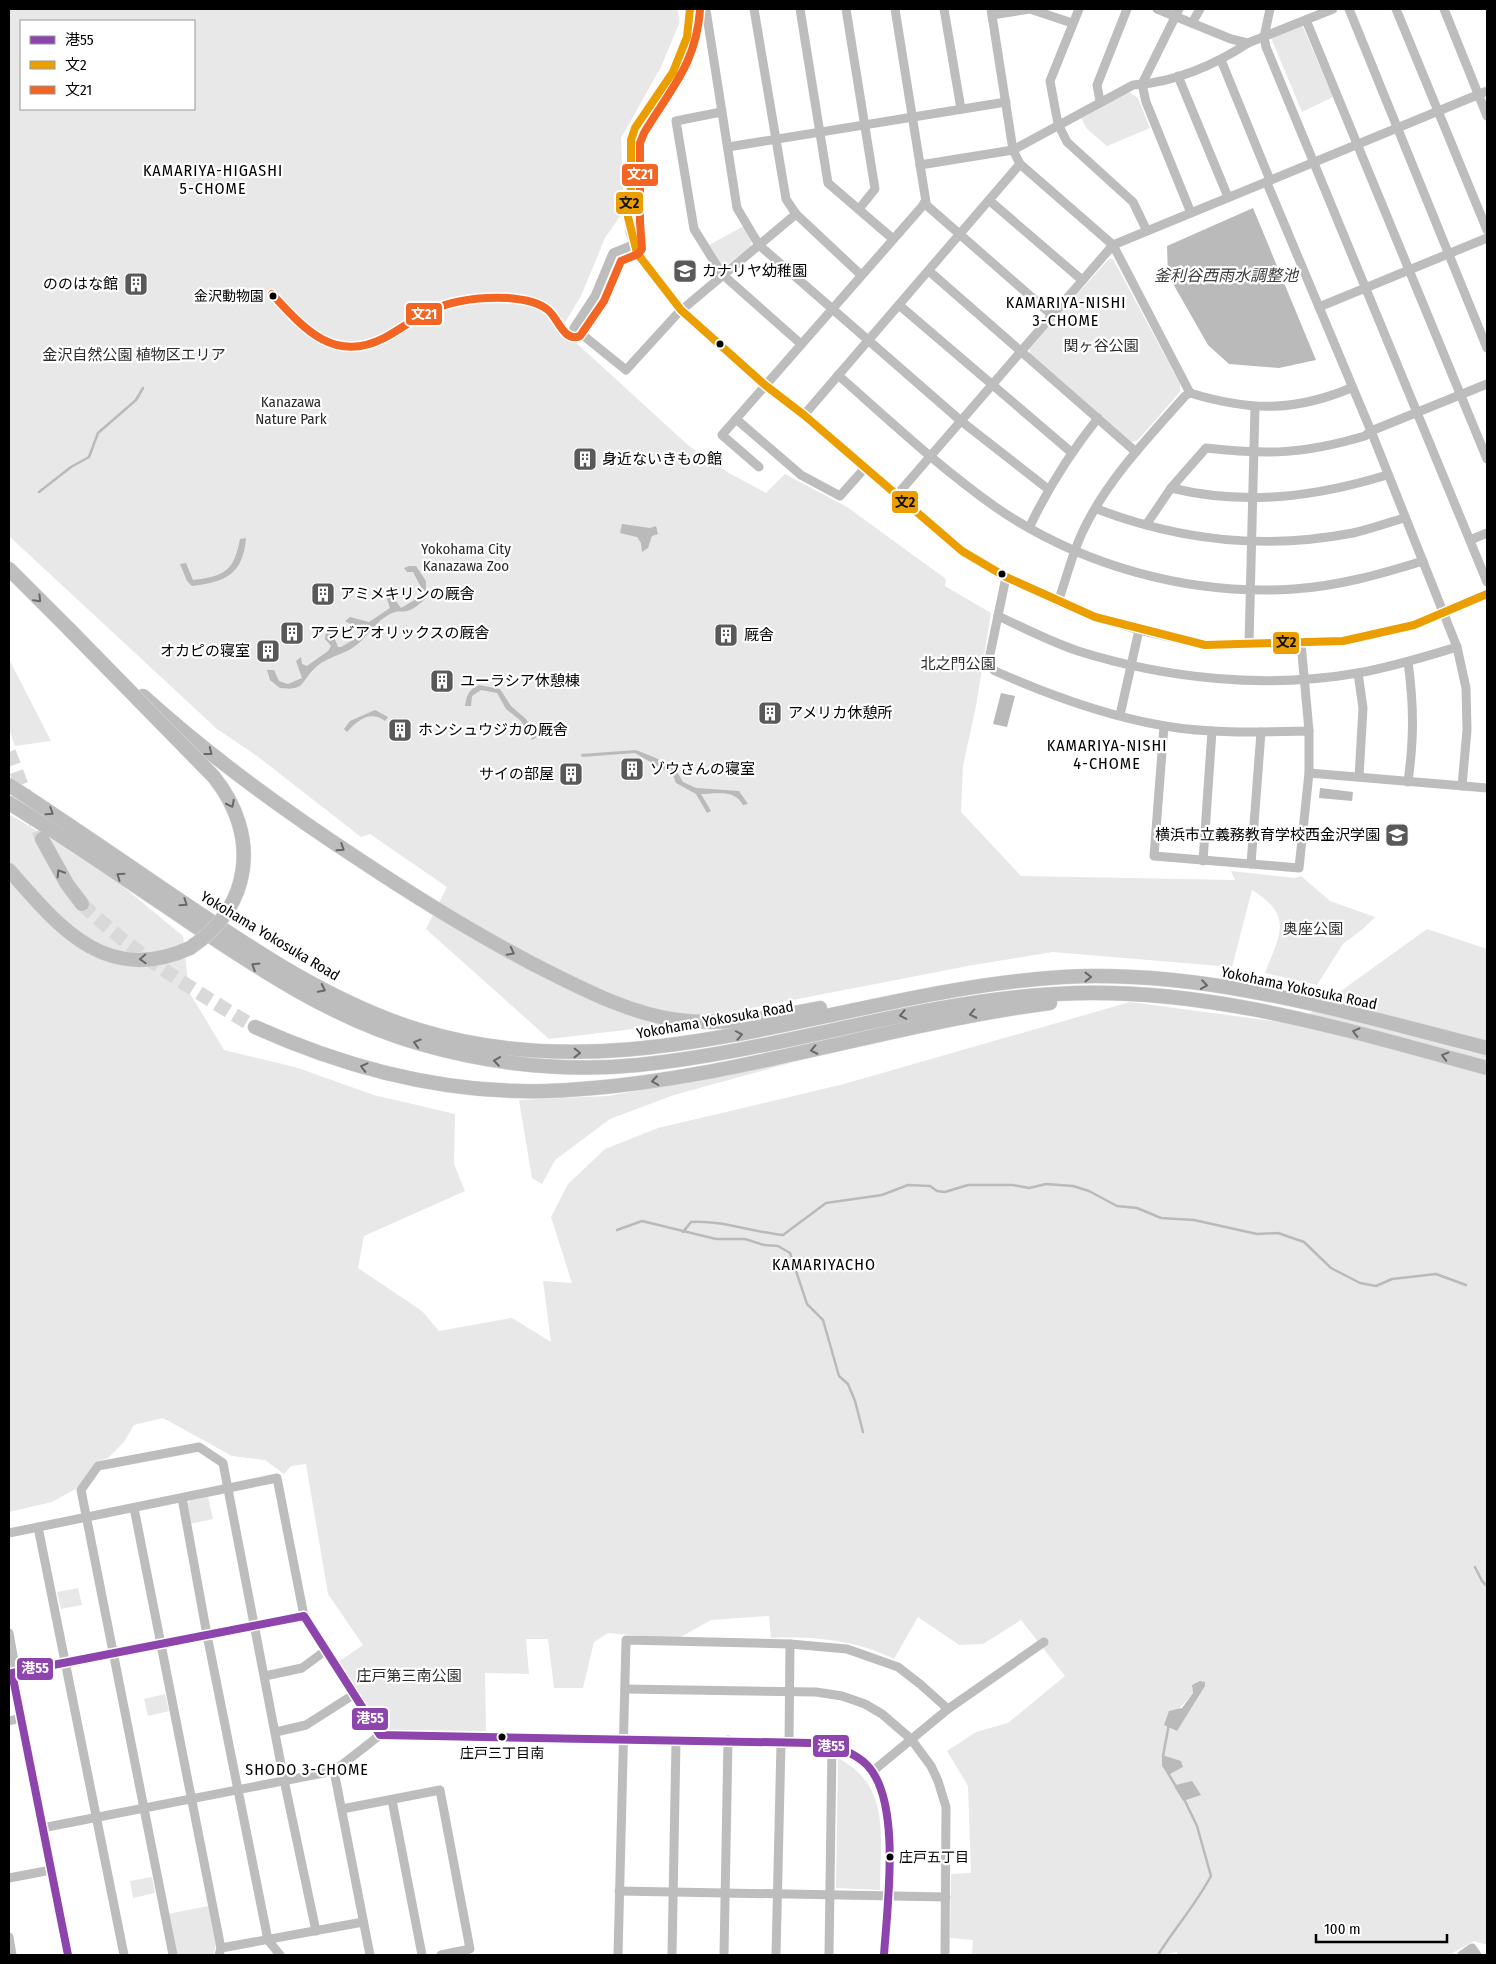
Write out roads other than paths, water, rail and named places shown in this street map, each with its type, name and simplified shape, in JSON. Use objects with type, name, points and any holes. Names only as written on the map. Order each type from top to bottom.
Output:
[{"type":"highway","points":[[9,569],[214,777],[231,802],[238,818],[244,848],[244,869],[238,890],[227,912],[214,929],[190,948],[170,956],[140,960],[106,955],[82,943],[65,930],[9,870]]},
{"type":"highway","points":[[68,628],[166,717],[249,783],[312,828],[500,947],[622,1006],[677,1020],[708,1022],[754,1019],[976,979],[1066,977]]},
{"type":"highway","name":"Yokohama Yokosuka Road","points":[[9,785],[229,934],[310,983],[381,1017],[464,1048]]},
{"type":"highway","name":"Yokohama Yokosuka Road","points":[[9,804],[258,968],[305,995],[378,1030],[418,1043],[529,1058],[568,1067],[636,1065],[726,1052],[958,1005],[1056,994],[1143,994],[1295,1017],[1487,1068]]},
{"type":"highway","points":[[42,839],[67,884],[82,904]]},
{"type":"highway","name":"Yokohama Yokosuka Road","points":[[529,1058],[678,1045],[768,1029],[927,994],[994,983],[1066,977],[1122,977],[1170,980],[1272,995],[1487,1048]]},
{"type":"highway","points":[[255,1026],[293,1043],[355,1065],[394,1075],[463,1087],[529,1091],[580,1089],[646,1082],[839,1045],[990,1011],[1143,994]]},
{"type":"street","points":[[1048,489],[961,421],[759,245],[738,208],[722,112],[709,9],[690,10],[687,38],[673,72],[635,128],[631,140],[632,187],[628,217],[633,245],[681,310],[765,385],[804,415],[864,469],[962,551],[1006,577],[1095,617],[1139,630],[1205,645],[1249,643],[1301,644],[1343,641],[1414,625],[1487,594]]},
{"type":"street","points":[[754,9],[786,199],[796,214],[862,275]]},
{"type":"street","points":[[800,9],[828,183],[892,239]]},
{"type":"street","points":[[846,9],[875,188],[859,209]]},
{"type":"street","points":[[759,467],[722,435],[926,202],[894,9]]},
{"type":"street","points":[[944,9],[960,109]]},
{"type":"street","points":[[1072,24],[1030,9],[991,12],[1013,150],[1020,164],[1113,245],[1190,393]]},
{"type":"street","points":[[1079,9],[1050,81],[1058,124],[1067,142],[1133,202],[1147,231]]},
{"type":"street","points":[[1100,101],[1096,85],[1127,9]]},
{"type":"street","points":[[1157,9],[1178,13],[1192,23],[1231,39],[1248,43]]},
{"type":"street","points":[[1192,23],[1200,9]]},
{"type":"street","points":[[1270,9],[1264,37],[1266,47],[1487,582]]},
{"type":"street","points":[[920,165],[1013,150],[1100,101],[1133,85],[1154,84],[1221,60],[1248,43],[1334,9]]},
{"type":"street","points":[[1349,9],[1487,348]]},
{"type":"street","points":[[1396,9],[1487,230]]},
{"type":"street","points":[[1444,9],[1483,93],[1487,116]]},
{"type":"street","points":[[1178,13],[1142,84],[1146,102],[1192,213]]},
{"type":"street","points":[[1306,20],[1487,459]]},
{"type":"street","points":[[1221,60],[1268,182],[1351,388],[1371,431],[1404,518],[1457,647],[1466,688],[1467,730],[1462,786]]},
{"type":"street","points":[[1178,76],[1228,197]]},
{"type":"street","points":[[896,496],[1113,245],[1483,93]]},
{"type":"street","points":[[728,147],[1006,102]]},
{"type":"street","points":[[722,112],[676,120],[694,229],[722,274],[801,344]]},
{"type":"street","points":[[804,415],[1020,164]]},
{"type":"street","points":[[990,201],[1082,280]]},
{"type":"street","points":[[924,204],[1052,315]]},
{"type":"street","points":[[633,245],[613,253],[595,296],[574,328],[626,370],[681,310],[796,214]]},
{"type":"street","points":[[1319,307],[1410,270],[1448,252],[1487,238]]},
{"type":"street","points":[[929,271],[1136,452]]},
{"type":"street","points":[[898,306],[1070,452]]},
{"type":"street","points":[[838,375],[930,455],[996,507],[1029,528],[1075,552],[1147,575],[1182,584],[1252,589],[1294,589],[1337,584],[1377,575],[1423,561]]},
{"type":"street","points":[[1146,525],[1171,488],[1206,448],[1254,453],[1285,453],[1316,449],[1365,436],[1371,431],[1487,384]]},
{"type":"street","points":[[1058,602],[1083,531],[1112,484],[1136,452],[1185,396],[1190,393],[1223,402],[1255,407],[1303,403],[1329,397],[1351,388]]},
{"type":"street","points":[[1249,643],[1252,589],[1255,407]]},
{"type":"street","points":[[1029,528],[1048,489],[1070,452],[1098,418]]},
{"type":"street","points":[[736,419],[801,474],[840,496],[864,469]]},
{"type":"street","points":[[1171,488],[1190,492],[1253,498],[1290,497],[1326,492],[1387,475]]},
{"type":"street","points":[[1097,509],[1146,525],[1198,538],[1252,542],[1337,535],[1404,518]]},
{"type":"street","points":[[1470,540],[1487,533]]},
{"type":"street","points":[[1006,577],[988,664],[990,668],[1060,699],[1164,726],[1212,731],[1261,732],[1309,730]]},
{"type":"street","points":[[998,616],[1076,650],[1132,666],[1193,676],[1250,681],[1305,679],[1358,673],[1408,662],[1457,647]]},
{"type":"street","points":[[1120,714],[1139,630]]},
{"type":"street","points":[[1164,726],[1154,856],[1299,868],[1309,773],[1309,730],[1301,644]]},
{"type":"street","points":[[1408,662],[1413,695],[1414,734],[1408,782]]},
{"type":"street","points":[[1358,673],[1363,708],[1359,777]]},
{"type":"street","points":[[1203,860],[1212,731]]},
{"type":"street","points":[[1251,864],[1261,732]]},
{"type":"street","points":[[1309,773],[1487,788]]},
{"type":"street","points":[[173,1955],[81,1490],[98,1466],[200,1447],[223,1463],[284,1780],[316,1931]]},
{"type":"street","points":[[9,1533],[277,1478],[304,1616],[380,1735]]},
{"type":"street","points":[[182,1498],[207,1636],[268,1940],[280,1955]]},
{"type":"street","points":[[134,1508],[162,1644],[220,1952],[268,1940],[363,1922]]},
{"type":"street","points":[[38,1527],[124,1955]]},
{"type":"street","points":[[12,1673],[304,1616]]},
{"type":"street","points":[[9,1633],[12,1673],[68,1955]]},
{"type":"street","points":[[618,1955],[626,1640],[790,1644],[847,1649],[898,1667],[948,1709]]},
{"type":"street","points":[[873,1771],[948,1709],[1044,1642]]},
{"type":"street","points":[[776,1955],[790,1644]]},
{"type":"street","points":[[265,1676],[302,1668],[325,1651]]},
{"type":"street","points":[[625,1689],[816,1692],[842,1696],[866,1704],[898,1725],[931,1766],[946,1807],[946,1955]]},
{"type":"street","points":[[276,1732],[306,1726],[353,1695]]},
{"type":"street","points":[[9,1721],[21,1718]]},
{"type":"street","points":[[42,1828],[334,1771],[380,1735],[676,1741],[728,1740],[832,1745],[860,1759],[873,1771],[889,1815],[884,1955]]},
{"type":"street","points":[[724,1955],[728,1740]]},
{"type":"street","points":[[672,1955],[676,1741]]},
{"type":"street","points":[[828,1955],[832,1745]]},
{"type":"street","points":[[334,1771],[370,1955]]},
{"type":"street","points":[[342,1809],[440,1790],[470,1949],[441,1955]]},
{"type":"street","points":[[392,1800],[422,1955]]},
{"type":"street","points":[[9,1878],[51,1870]]},
{"type":"street","points":[[619,1891],[946,1897]]},
{"type":"street","points":[[9,1937],[12,1955]]},
{"type":"street","points":[[1462,1955],[1472,1948],[1477,1955]]},
{"type":"water","name":"釜利谷西雨水調整池","points":[[1253,208],[1316,360],[1279,368],[1229,364],[1208,345],[1168,275],[1167,246]]},
{"type":"water","points":[[622,524],[650,528],[656,526],[658,534],[652,536],[648,548],[642,552],[641,543],[637,537],[620,533]]},
{"type":"water","points":[[246,538],[241,561],[230,574],[214,582],[192,586],[187,581],[180,564],[186,563],[193,580],[220,574],[231,565],[235,558],[240,539]]},
{"type":"water","points":[[416,566],[426,581],[426,598],[419,604],[409,610],[395,612],[384,617],[355,646],[324,661],[298,687],[280,688],[270,680],[267,670],[274,670],[279,681],[288,684],[302,678],[296,661],[301,657],[302,664],[307,666],[328,651],[331,646],[325,639],[326,632],[334,637],[338,647],[356,638],[360,631],[345,621],[350,617],[369,622],[390,608],[386,596],[390,593],[401,608],[418,598],[423,591],[413,572],[407,572],[404,568]]},
{"type":"water","points":[[479,685],[500,689],[511,706],[526,719],[537,737],[532,740],[521,721],[506,709],[497,693],[481,690],[472,696],[471,706],[465,706],[469,693]]},
{"type":"water","points":[[1001,693],[1015,696],[1007,727],[993,724]]},
{"type":"water","points":[[375,710],[388,717],[385,721],[369,716],[360,720],[347,732],[344,729],[350,721]]},
{"type":"water","points":[[636,750],[656,758],[676,770],[683,782],[696,788],[739,791],[748,804],[743,805],[730,794],[701,794],[711,811],[707,813],[696,794],[676,783],[673,775],[635,753],[582,757],[581,754]]},
{"type":"water","points":[[1320,788],[1353,792],[1352,801],[1319,798]]},
{"type":"water","points":[[1200,1681],[1205,1682],[1205,1686],[1177,1731],[1164,1725],[1169,1711],[1182,1708],[1193,1693],[1192,1685]]},
{"type":"water","points":[[1162,1755],[1181,1761],[1183,1767],[1168,1775],[1162,1766]]},
{"type":"water","points":[[1192,1781],[1201,1795],[1183,1801],[1175,1788],[1176,1785]]},
{"type":"waterway","points":[[39,492],[71,467],[89,457],[98,433],[136,400],[143,388]]},
{"type":"waterway","points":[[683,1232],[691,1222],[703,1222],[725,1224],[783,1235],[826,1203],[882,1195],[908,1185],[930,1186],[937,1191],[945,1192],[968,1185],[1013,1185],[1029,1188],[1046,1184],[1073,1186],[1089,1191],[1117,1206],[1137,1208],[1161,1218],[1194,1220],[1257,1234],[1278,1233],[1304,1242],[1331,1268],[1360,1283],[1376,1286],[1392,1279],[1436,1274],[1466,1285]]},
{"type":"waterway","points":[[617,1230],[642,1221],[716,1239],[745,1239],[764,1245],[778,1246],[790,1253],[807,1304],[823,1320],[839,1376],[848,1384],[855,1401],[863,1432]]},
{"type":"waterway","points":[[1475,1567],[1482,1581],[1487,1586]]},
{"type":"waterway","points":[[1163,1756],[1169,1724]]},
{"type":"waterway","points":[[1168,1773],[1177,1788]]},
{"type":"waterway","points":[[1158,1955],[1211,1876],[1197,1826],[1185,1801]]},
{"type":"tunnel","points":[[9,752],[42,839]]},
{"type":"tunnel","points":[[82,904],[143,955],[255,1027]]},
{"type":"place","name":"カナリヤ幼稚園","points":[[685,271]]},
{"type":"place","name":"ののはな館","points":[[136,284]]},
{"type":"place","name":"金沢動物園","points":[[273,296]]},
{"type":"place","name":"身近ないきもの館","points":[[585,459]]},
{"type":"place","name":"アミメキリンの厩舎","points":[[323,594]]},
{"type":"place","name":"アラビアオリックスの厩舎","points":[[292,633]]},
{"type":"place","name":"厩舎","points":[[726,635]]},
{"type":"place","name":"オカピの寝室","points":[[268,651]]},
{"type":"place","name":"ユーラシア休憩棟","points":[[442,681]]},
{"type":"place","name":"アメリカ休憩所","points":[[770,713]]},
{"type":"place","name":"ホンシュウジカの厩舎","points":[[400,730]]},
{"type":"place","name":"ゾウさんの寝室","points":[[632,769]]},
{"type":"place","name":"サイの部屋","points":[[571,774]]},
{"type":"place","name":"横浜市立義務教育学校西金沢学園","points":[[1397,835]]},
{"type":"place","name":"庄戸三丁目南","points":[[502,1737]]},
{"type":"place","name":"庄戸五丁目","points":[[890,1857]]},
{"type":"district","name":"KAMARIYA-HIGASHI 5-CHOME","points":[[213,179]]},
{"type":"district","name":"KAMARIYA-NISHI 3-CHOME","points":[[1066,311]]},
{"type":"district","name":"KAMARIYA-NISHI 4-CHOME","points":[[1107,754]]},
{"type":"district","name":"KAMARIYACHO","points":[[824,1264]]},
{"type":"district","name":"SHODO 3-CHOME","points":[[307,1769]]},
{"type":"park label","name":"関ヶ谷公園","points":[[1101,346]]},
{"type":"park label","name":"金沢自然公園 植物区エリア","points":[[134,355]]},
{"type":"park label","name":"Kanazawa Nature Park","points":[[291,410]]},
{"type":"park label","name":"Yokohama City Kanazawa Zoo","points":[[466,558]]},
{"type":"park label","name":"北之門公園","points":[[958,664]]},
{"type":"park label","name":"奥座公園","points":[[1313,929]]},
{"type":"park label","name":"庄戸第三南公園","points":[[409,1676]]}]
